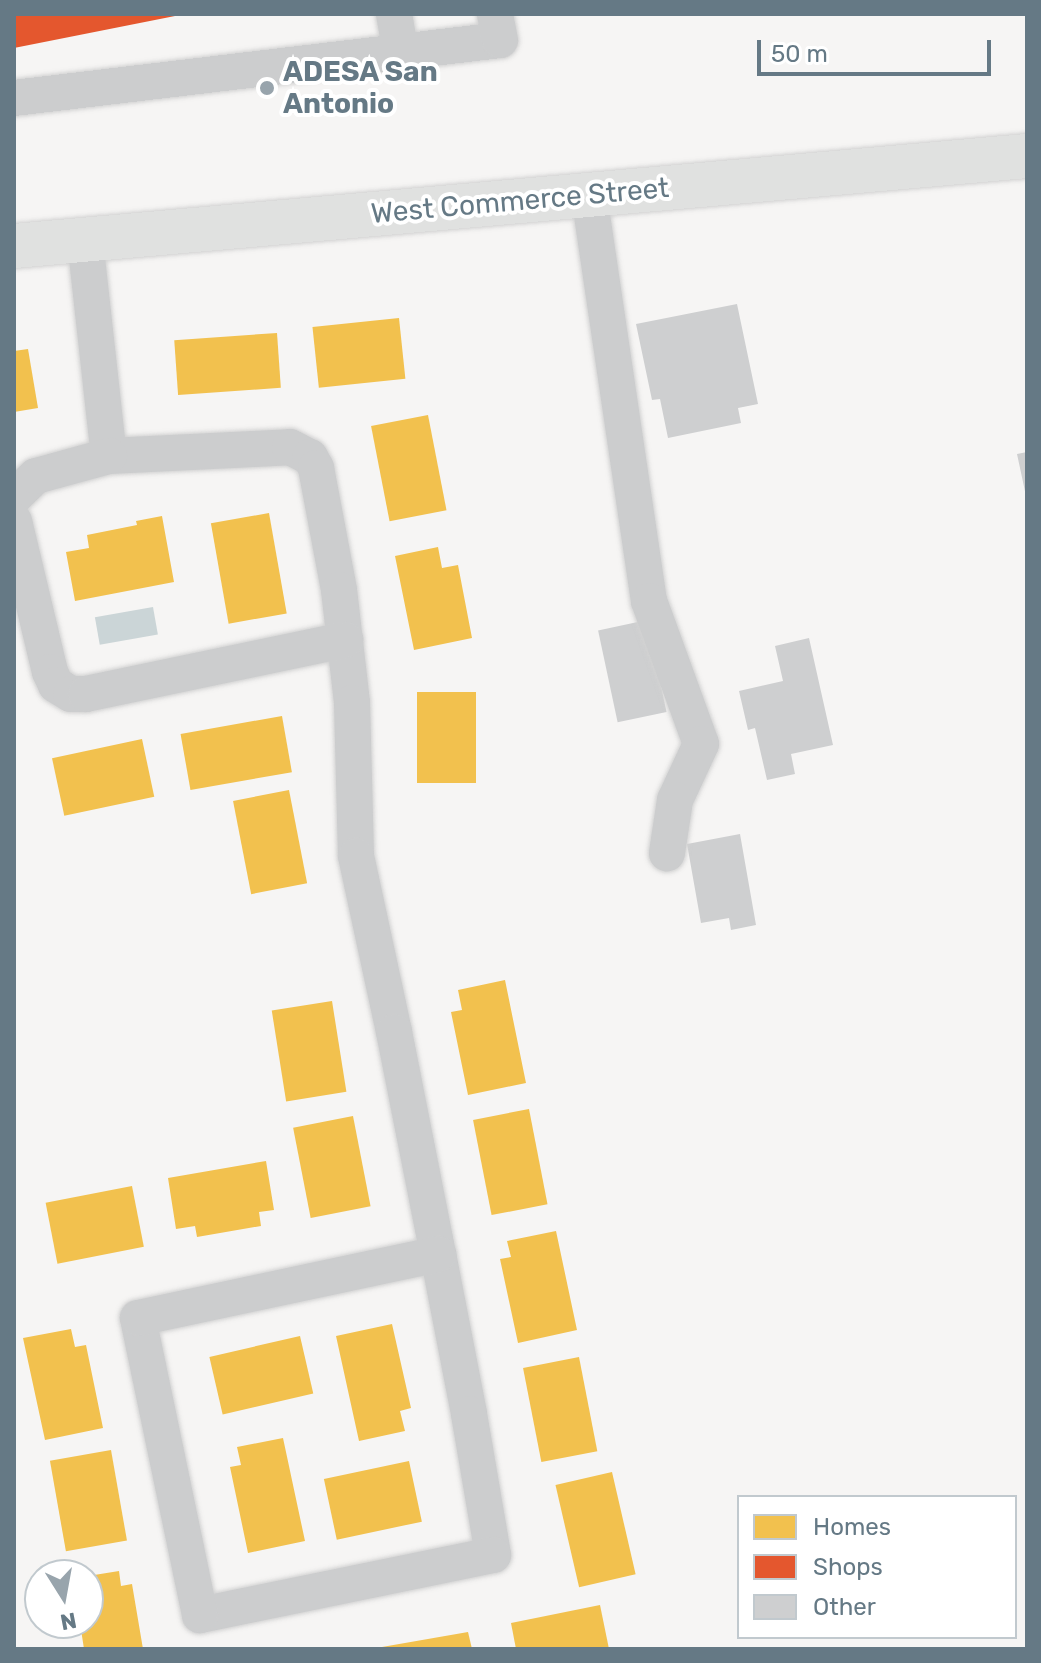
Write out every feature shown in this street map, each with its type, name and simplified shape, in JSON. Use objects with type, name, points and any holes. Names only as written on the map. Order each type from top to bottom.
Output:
[{"type":"main road","name":"West Commerce Street","points":[[14,246],[1027,156]]},
{"type":"lane","points":[[394,14],[401,52]]},
{"type":"lane","points":[[14,98],[500,40],[495,14]]},
{"type":"lane","points":[[589,195],[649,601],[701,744],[675,800],[667,853]]},
{"type":"lane","points":[[85,240],[109,456]]},
{"type":"lane","points":[[14,497],[36,476],[109,456],[299,449],[316,468],[339,590],[352,703],[356,856],[438,1254],[493,1555],[200,1615],[138,1318],[438,1254]]},
{"type":"lane","points":[[14,521],[50,672],[56,685],[71,694],[86,694],[345,640]]},
{"type":"shaded area","points":[[153,607],[158,635],[100,645],[95,617]]},
{"type":"building: Homes","points":[[399,318],[405,379],[319,388],[312,327]]},
{"type":"building: Homes","points":[[277,333],[281,388],[178,395],[174,340]]},
{"type":"building: Homes","points":[[28,349],[38,408],[14,412],[14,351]]},
{"type":"building: Homes","points":[[428,415],[447,510],[390,521],[371,426]]},
{"type":"building: Homes","points":[[269,513],[287,613],[229,624],[211,523]]},
{"type":"building: Homes","points":[[162,516],[174,582],[75,601],[66,552],[89,548],[87,535],[137,525],[136,521]]},
{"type":"building: Homes","points":[[438,547],[442,568],[458,565],[472,638],[414,650],[395,556]]},
{"type":"building: Homes","points":[[417,692],[476,692],[476,783],[417,783]]},
{"type":"building: Homes","points":[[282,716],[292,772],[190,790],[181,734]]},
{"type":"building: Homes","points":[[142,739],[154,797],[64,816],[52,758]]},
{"type":"building: Homes","points":[[289,790],[307,883],[251,894],[233,801]]},
{"type":"building: Homes","points":[[505,980],[526,1083],[468,1095],[451,1012],[462,1010],[458,990]]},
{"type":"building: Homes","points":[[332,1001],[346,1092],[286,1101],[272,1011]]},
{"type":"building: Homes","points":[[529,1109],[548,1204],[492,1215],[473,1120]]},
{"type":"building: Homes","points":[[353,1116],[371,1206],[311,1218],[293,1128]]},
{"type":"building: Homes","points":[[266,1161],[274,1210],[259,1212],[261,1226],[197,1237],[195,1226],[176,1229],[168,1178]]},
{"type":"building: Homes","points":[[132,1186],[144,1247],[57,1264],[46,1203]]},
{"type":"building: Homes","points":[[556,1231],[577,1330],[518,1343],[500,1259],[511,1257],[507,1241]]},
{"type":"building: Homes","points":[[392,1324],[411,1408],[400,1411],[405,1431],[359,1441],[336,1336]]},
{"type":"building: Homes","points":[[71,1329],[75,1347],[86,1345],[103,1428],[45,1440],[23,1338]]},
{"type":"building: Homes","points":[[300,1336],[313,1393],[223,1414],[209,1357]]},
{"type":"building: Homes","points":[[579,1357],[597,1451],[541,1462],[523,1368]]},
{"type":"building: Homes","points":[[283,1438],[305,1541],[248,1553],[230,1467],[241,1465],[237,1447]]},
{"type":"building: Homes","points":[[111,1450],[127,1541],[66,1551],[50,1461]]},
{"type":"building: Homes","points":[[409,1461],[422,1522],[337,1540],[324,1479]]},
{"type":"building: Homes","points":[[612,1472],[636,1574],[579,1587],[555,1485]]},
{"type":"building: Homes","points":[[119,1571],[121,1586],[132,1584],[143,1649],[84,1649],[82,1639],[104,1639],[104,1573]]},
{"type":"building: Homes","points":[[600,1605],[609,1649],[516,1649],[511,1623]]},
{"type":"building: Homes","points":[[468,1632],[472,1649],[382,1649],[382,1647]]},
{"type":"building: Shops","points":[[14,14],[180,14],[180,15],[14,48]]},
{"type":"building: Other","points":[[737,304],[758,404],[738,408],[741,423],[668,438],[660,399],[652,400],[636,324]]},
{"type":"building: Other","points":[[1027,452],[1027,496],[1026,496],[1017,454]]},
{"type":"building: Other","points":[[647,620],[667,712],[618,722],[598,630]]},
{"type":"building: Other","points":[[809,638],[833,745],[791,754],[795,774],[767,780],[755,728],[748,730],[739,691],[783,681],[775,646]]},
{"type":"building: Other","points":[[740,834],[756,925],[731,930],[729,918],[701,923],[687,844]]},
{"type":"place","name":"ADESA San Antonio","points":[[267,88]]}]
